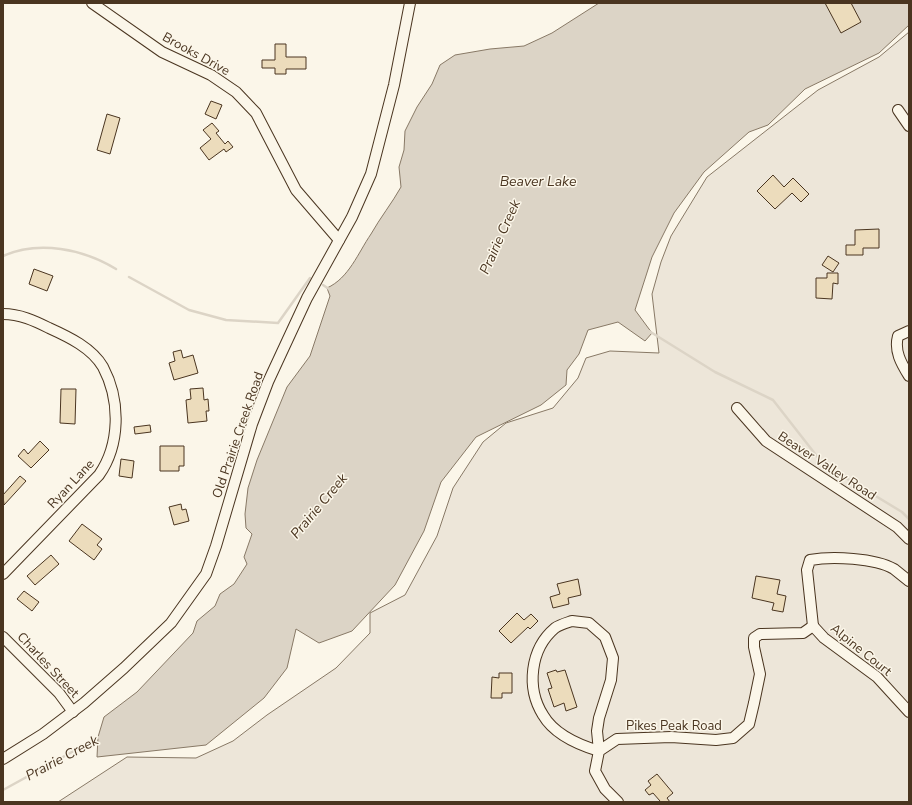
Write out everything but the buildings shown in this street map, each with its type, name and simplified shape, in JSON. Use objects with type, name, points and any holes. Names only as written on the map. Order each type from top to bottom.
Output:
[{"type":"street","name":"Brooks Drive","points":[[92,3],[162,52],[211,75],[236,92],[256,113],[296,190],[339,240]]},
{"type":"street","name":"Old Prairie Creek Road","points":[[3,759],[43,734],[73,712],[124,668],[171,623],[206,574],[216,546],[248,438],[268,382],[307,298],[352,217],[371,174],[394,86],[410,3]]},
{"type":"street","points":[[898,110],[909,126]]},
{"type":"street","name":"Ryan Lane","points":[[3,314],[12,314],[38,322],[75,341],[92,355],[103,367],[108,381],[115,414],[116,431],[111,453],[107,463],[99,475],[3,574]]},
{"type":"street","points":[[909,331],[902,332],[898,336],[895,346],[897,354],[909,376]]},
{"type":"street","name":"Beaver Valley Road","points":[[737,408],[766,441],[897,527],[909,539]]},
{"type":"street","points":[[813,626],[807,570],[810,560],[825,557],[871,562],[893,569],[909,581]]},
{"type":"street","points":[[599,751],[579,743],[556,730],[543,716],[535,697],[532,676],[535,657],[544,639],[556,627],[572,621],[589,623],[605,637],[613,658],[611,680],[599,718],[597,730],[599,751],[595,771],[605,789],[618,802]]},
{"type":"street","name":"Alpine Court","points":[[813,626],[824,638],[877,677],[909,712]]},
{"type":"street","name":"Pikes Peak Road","points":[[599,751],[617,739],[671,737],[716,740],[733,738],[748,724],[757,689],[760,674],[754,647],[754,638],[760,634],[803,633],[813,626]]},
{"type":"street","name":"Charles Street","points":[[3,637],[59,693],[73,712]]},
{"type":"shaded area","points":[[909,32],[909,802],[58,802],[127,757],[196,758],[233,741],[267,715],[336,668],[370,633],[370,613],[405,595],[437,536],[453,488],[483,442],[506,423],[553,408],[578,378],[586,358],[610,351],[659,353],[652,294],[661,262],[671,236],[707,177],[818,90],[879,57]]},
{"type":"water","name":"Beaver Lake","points":[[599,3],[909,3],[909,25],[879,53],[805,89],[768,125],[749,132],[704,172],[674,213],[652,257],[635,310],[652,333],[645,341],[618,322],[588,330],[579,354],[567,370],[566,385],[541,405],[476,437],[441,482],[424,531],[395,585],[352,631],[319,643],[296,629],[287,668],[264,698],[206,745],[97,757],[98,737],[104,717],[137,692],[193,633],[197,621],[215,606],[220,594],[234,584],[247,564],[244,557],[252,534],[246,528],[245,514],[248,488],[257,460],[287,387],[310,356],[330,296],[327,288],[335,284],[347,272],[401,187],[399,167],[404,150],[405,131],[417,107],[432,84],[440,65],[455,55],[490,49],[524,46],[552,33]]},
{"type":"waterway","points":[[3,256],[31,248],[61,249],[89,256],[116,269]]},
{"type":"waterway","points":[[129,277],[189,310],[226,320],[278,323],[310,278]]},
{"type":"waterway","points":[[323,285],[329,289]]},
{"type":"waterway","points":[[649,331],[715,372],[773,400],[823,464],[902,512],[909,519]]},
{"type":"waterway","name":"Prairie Creek","points":[[3,790],[101,736]]}]
